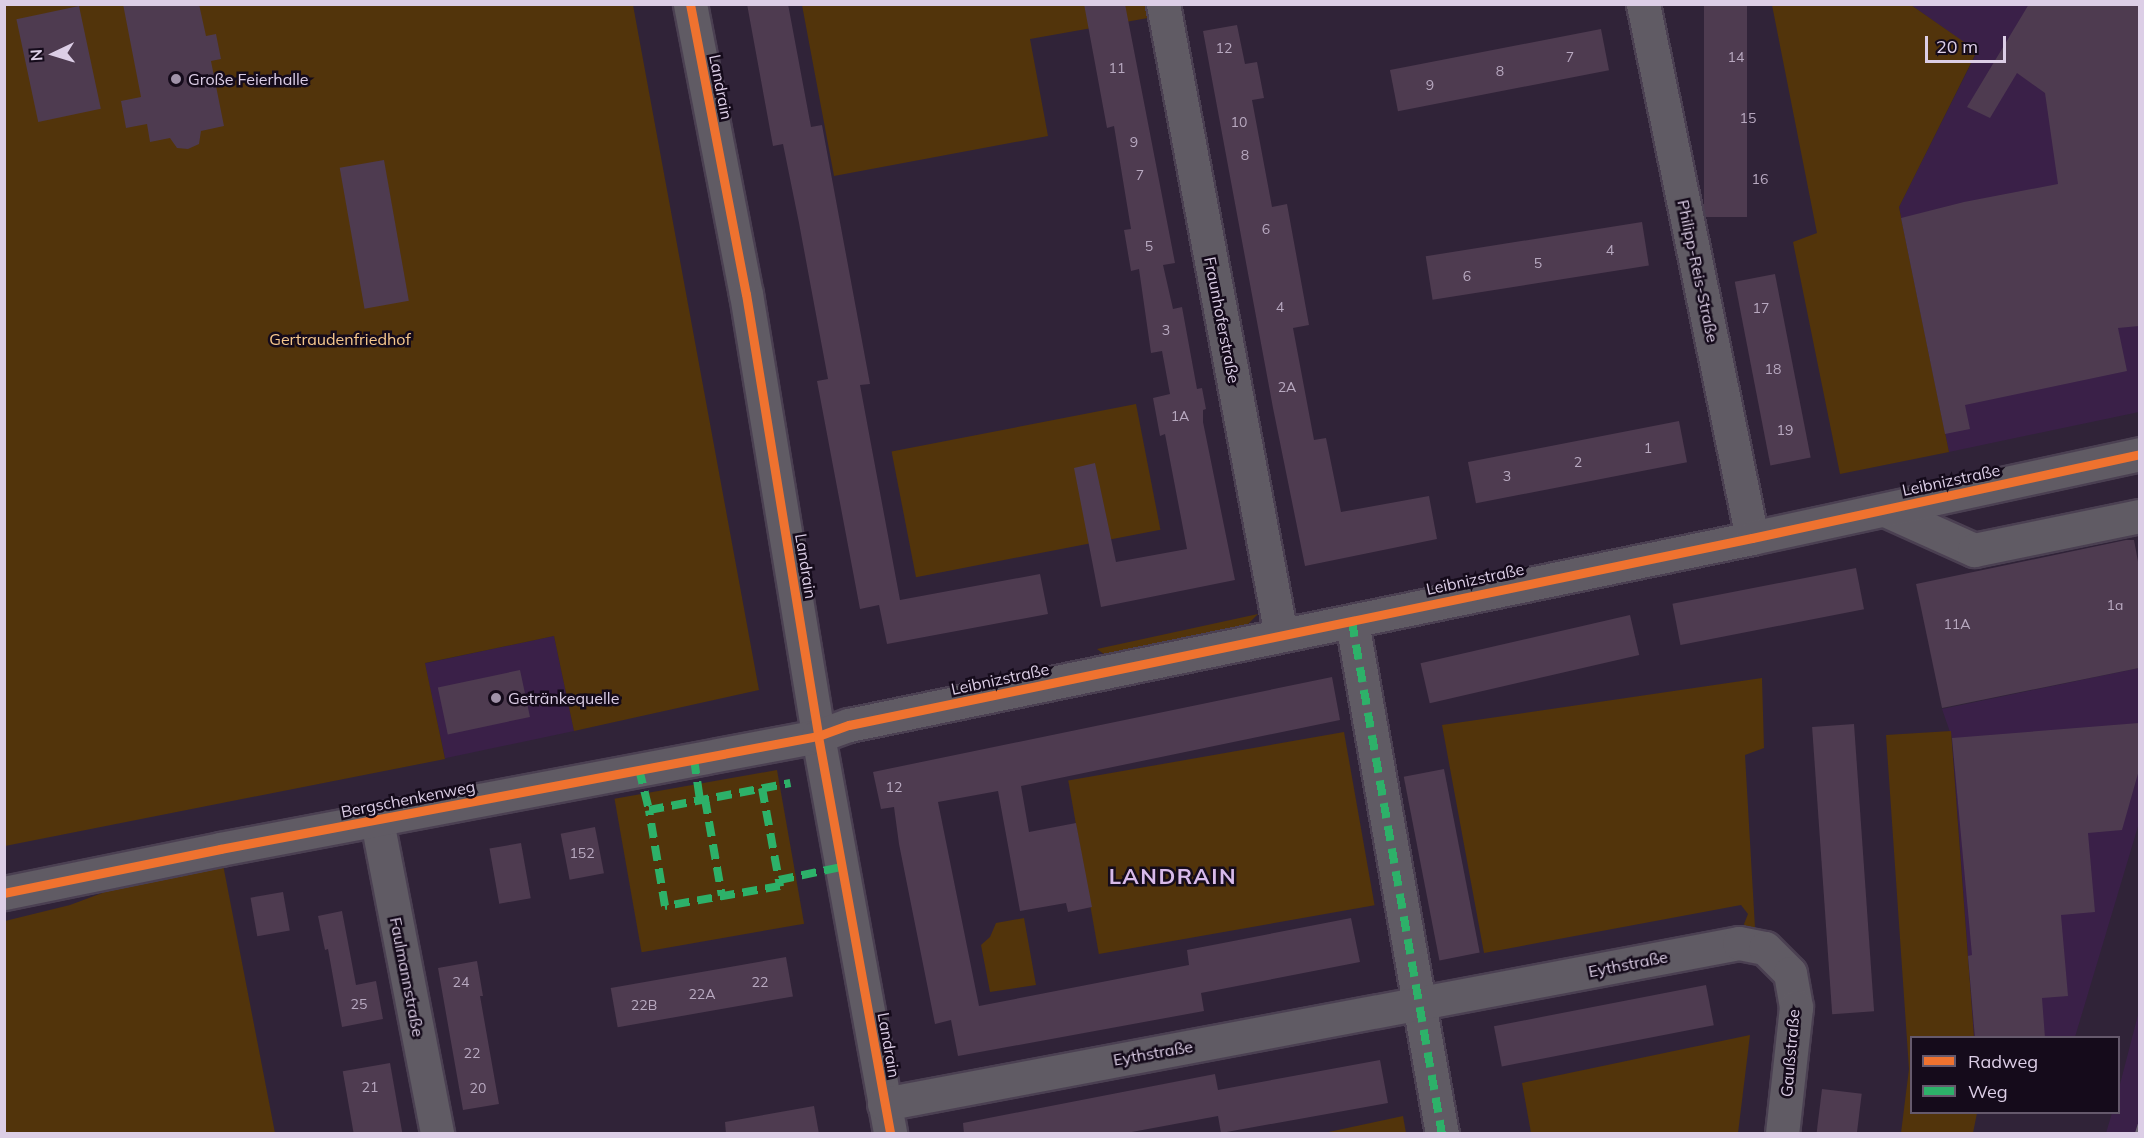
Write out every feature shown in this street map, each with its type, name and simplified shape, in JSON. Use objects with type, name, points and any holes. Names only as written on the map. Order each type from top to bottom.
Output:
[{"type":"street","name":"Landrain","points":[[690,4],[746,294],[818,736],[887,1119]]},
{"type":"street","name":"Fraunhoferstraße","points":[[1163,4],[1281,635]]},
{"type":"street","name":"Philipp-Reis-Straße","points":[[1643,4],[1752,538]]},
{"type":"street","name":"Leibnizstraße","points":[[818,736],[849,725],[1752,538],[2139,454]]},
{"type":"street","name":"Leibnizstraße","points":[[1885,510],[1974,550],[2139,516]]},
{"type":"street","points":[[1352,621],[1442,1134]]},
{"type":"street","name":"Bergschenkenweg","points":[[4,893],[220,849],[818,736]]},
{"type":"street","name":"Faulmannstraße","points":[[377,821],[437,1134]]},
{"type":"street","name":"Eythstraße","points":[[887,1119],[1421,1004],[1739,943],[1765,948],[1790,973]]},
{"type":"street","name":"Gaußstraße","points":[[1782,1134],[1796,1007],[1790,973]]},
{"type":"shaded area","points":[[1911,5],[2139,5],[2139,412],[1949,452],[1899,207],[1977,52]]},
{"type":"shaded area","points":[[554,636],[574,731],[445,758],[425,663]]},
{"type":"shaded area","points":[[2139,668],[2139,823],[2075,1036],[1974,1036],[1952,738],[1942,709]]},
{"type":"shaded area","points":[[2139,1011],[2139,1133],[2106,1133],[2112,1114],[2120,1114],[2120,1084]]},
{"type":"green space","points":[[1146,4],[1148,18],[1030,39],[1048,136],[834,176],[802,5]]},
{"type":"green space","name":"Gertraudenfriedhof","points":[[5,5],[633,5],[759,690],[574,731],[554,636],[425,663],[445,759],[5,846]]},
{"type":"green space","points":[[1772,5],[1911,5],[1977,51],[1899,207],[1949,452],[1840,474],[1793,242],[1817,233]]},
{"type":"green space","points":[[1136,404],[1160,530],[916,577],[892,452]]},
{"type":"green space","points":[[1258,614],[1247,625],[1105,655],[1097,649]]},
{"type":"green space","points":[[1762,678],[1764,748],[1745,755],[1755,928],[1746,928],[1744,924],[1748,914],[1741,905],[1484,953],[1442,725]]},
{"type":"green space","points":[[1951,731],[1974,1036],[1910,1036],[1910,1114],[1977,1114],[1973,1133],[1901,1133],[1909,1069],[1886,735]]},
{"type":"green space","points":[[1344,732],[1375,905],[1099,954],[1068,781]]},
{"type":"green space","points":[[777,770],[804,924],[642,952],[615,799]]},
{"type":"green space","points":[[220,849],[275,1133],[5,1134],[5,921],[70,905]]},
{"type":"green space","points":[[1024,918],[1036,985],[990,992],[981,945],[990,937],[996,923]]},
{"type":"green space","points":[[1750,1035],[1738,1133],[1531,1133],[1522,1083]]},
{"type":"green space","points":[[1403,1116],[1406,1133],[1324,1133]]},
{"type":"building","name":"Große Feierhalle","points":[[123,4],[199,4],[206,36],[216,34],[221,59],[211,61],[224,126],[201,131],[199,144],[188,149],[177,148],[170,138],[150,142],[147,124],[126,128],[121,101],[141,97]]},
{"type":"building","points":[[747,4],[788,4],[811,127],[822,125],[870,384],[860,385],[900,600],[1040,574],[1048,614],[887,644],[879,605],[860,609],[817,381],[828,379],[799,223],[783,144],[773,146]]},
{"type":"building","points":[[1084,4],[1125,4],[1175,263],[1163,265],[1173,309],[1182,307],[1197,389],[1202,388],[1206,409],[1203,410],[1203,422],[1235,580],[1101,607],[1074,468],[1095,463],[1116,562],[1187,549],[1165,434],[1160,436],[1153,398],[1170,394],[1162,351],[1151,353],[1139,269],[1131,271],[1124,230],[1131,229],[1114,126],[1107,128]]},
{"type":"building","points":[[1704,4],[1747,4],[1747,217],[1704,217]]},
{"type":"building","points":[[2029,4],[2139,4],[2139,326],[2118,328],[2127,371],[1965,405],[1970,429],[1945,434],[1901,218],[1964,202],[2058,184],[2045,93],[2017,73],[1990,118],[1967,107]]},
{"type":"building","points":[[79,6],[101,109],[38,122],[16,19]]},
{"type":"building","points":[[1237,25],[1245,64],[1257,62],[1264,98],[1252,100],[1272,207],[1287,204],[1309,325],[1293,328],[1314,440],[1326,438],[1341,512],[1429,496],[1437,539],[1305,566],[1273,408],[1203,31]]},
{"type":"building","points":[[1601,29],[1609,70],[1398,111],[1390,70]]},
{"type":"building","points":[[384,160],[409,301],[365,309],[340,168]]},
{"type":"building","points":[[1642,222],[1649,265],[1433,300],[1426,256]]},
{"type":"building","points":[[1775,274],[1811,458],[1770,465],[1735,282]]},
{"type":"building","points":[[1679,421],[1687,462],[1476,503],[1468,462]]},
{"type":"building","points":[[2134,540],[2139,567],[2139,668],[1942,708],[1916,584]]},
{"type":"building","points":[[1856,568],[1864,609],[1680,645],[1672,604]]},
{"type":"building","points":[[1630,615],[1639,655],[1430,703],[1421,663]]},
{"type":"building","points":[[520,670],[530,717],[448,734],[438,687]]},
{"type":"building","points":[[1332,677],[1340,720],[1021,786],[1029,832],[1076,823],[1092,907],[1068,912],[1066,903],[1020,911],[998,791],[938,802],[979,1006],[1189,965],[1187,950],[1351,918],[1360,962],[1201,993],[1204,1011],[958,1056],[951,1020],[935,1024],[899,844],[894,807],[881,809],[873,772]]},
{"type":"building","points":[[2139,723],[2139,770],[2122,830],[2088,833],[2095,912],[2061,915],[2068,996],[2042,998],[2045,1036],[1975,1036],[1968,956],[1972,955],[1952,738]]},
{"type":"building","points":[[1854,724],[1874,1011],[1832,1014],[1812,727]]},
{"type":"building","points":[[1444,769],[1480,953],[1439,960],[1404,777]]},
{"type":"building","points":[[595,827],[604,873],[570,880],[561,834]]},
{"type":"building","points":[[521,843],[531,898],[499,904],[489,849]]},
{"type":"building","points":[[283,892],[290,930],[257,936],[251,898]]},
{"type":"building","points":[[342,911],[356,985],[376,981],[383,1019],[342,1027],[328,949],[325,950],[318,916]]},
{"type":"building","points":[[786,957],[793,996],[618,1027],[611,988]]},
{"type":"building","points":[[477,961],[483,996],[480,996],[499,1104],[463,1110],[438,968]]},
{"type":"building","points":[[1706,985],[1714,1025],[1502,1066],[1494,1026]]},
{"type":"building","points":[[1380,1060],[1388,1103],[1221,1133],[1218,1116],[1121,1134],[964,1134],[963,1123],[1215,1074],[1218,1090]]},
{"type":"building","points":[[390,1063],[403,1134],[354,1134],[343,1071]]},
{"type":"building","points":[[1822,1089],[1862,1094],[1857,1134],[1817,1134]]},
{"type":"building","points":[[814,1106],[819,1134],[726,1134],[725,1122]]},
{"type":"railway","points":[[2137,1134],[2140,1124]]},
{"type":"marked path","points":[[1352,622],[1442,1134]]},
{"type":"marked path","points":[[694,759],[700,800]]},
{"type":"marked path","points":[[639,769],[649,810]]},
{"type":"marked path","points":[[762,788],[780,886],[665,906],[649,810],[790,783]]},
{"type":"marked path","points":[[705,799],[722,896]]},
{"type":"marked path","points":[[779,880],[841,867]]},
{"type":"cycle path","points":[[690,4],[746,294],[818,736],[890,1134]]},
{"type":"cycle path","points":[[4,893],[220,849],[818,736],[849,725],[1752,538],[2140,454]]},
{"type":"place","name":"Große Feierhalle","points":[[176,79]]},
{"type":"place","name":"Getränkequelle","points":[[496,698]]},
{"type":"district","name":"LANDRAIN","points":[[1173,877]]}]
